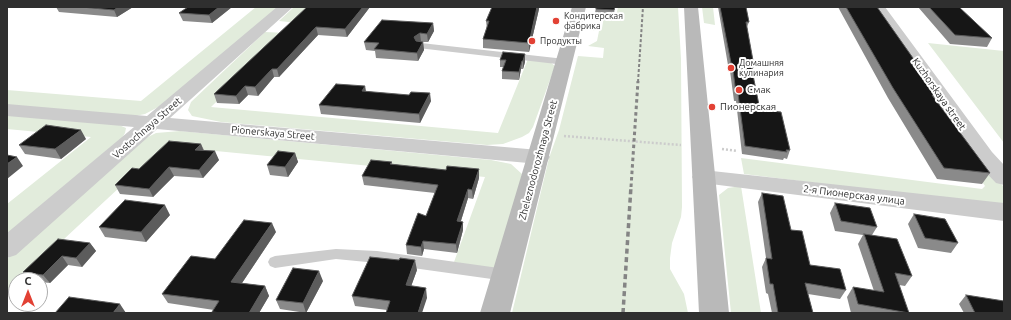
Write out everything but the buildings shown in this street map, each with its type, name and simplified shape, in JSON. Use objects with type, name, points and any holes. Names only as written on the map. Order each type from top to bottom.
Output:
[{"type":"main road","name":"Zheleznodorozhnaya Street","points":[[495,313],[579,7]]},
{"type":"main road","points":[[691,7],[714,313]]},
{"type":"street","name":"Vostochnaya Street","points":[[7,248],[154,123],[286,7]]},
{"type":"street","name":"Kuzhorskaya street","points":[[878,7],[984,157],[1004,178]]},
{"type":"street","name":"Pionerskaya Street","points":[[7,110],[154,123],[542,146]]},
{"type":"street","name":"2-я Пионерская улица","points":[[703,177],[1004,212]]},
{"type":"lane","points":[[421,46],[460,52],[565,62]]},
{"type":"lane","points":[[275,262],[336,254],[378,257],[506,275]]},
{"type":"path","points":[[542,146],[701,146],[737,151]]},
{"type":"green space","points":[[256,7],[280,7],[164,104],[145,114],[135,116],[7,107],[7,90],[141,101]]},
{"type":"green space","points":[[294,7],[315,7],[298,23],[279,21]]},
{"type":"green space","points":[[618,7],[678,7],[681,59],[682,207],[681,217],[672,243],[670,269],[684,294],[688,313],[512,313],[549,158],[559,130],[578,56],[603,58],[604,48],[588,46],[597,41],[599,31],[591,31],[592,27],[602,28],[604,16],[616,17]]},
{"type":"green space","points":[[702,7],[713,7],[715,25],[704,23]]},
{"type":"green space","points":[[265,32],[287,33],[211,107],[498,133],[528,59],[550,62],[555,66],[533,127],[529,133],[503,144],[487,145],[221,122],[192,116],[188,110],[191,102]]},
{"type":"green space","points":[[928,43],[1004,51],[1004,143]]},
{"type":"green space","points":[[7,115],[119,125],[126,128],[122,138],[7,234],[7,204],[91,137],[7,129]]},
{"type":"green space","points":[[941,121],[1004,187],[1004,206],[744,174],[741,158],[982,189],[985,186]]},
{"type":"green space","points":[[180,131],[491,160],[511,164],[522,174],[498,270],[454,262],[485,177],[164,146],[29,272],[8,272],[7,292],[7,259],[146,138],[156,133]]},
{"type":"green space","points":[[741,186],[761,313],[731,313],[719,195],[728,188]]},
{"type":"railway","points":[[638,82],[643,7]]},
{"type":"railway","points":[[631,187],[638,81]]},
{"type":"railway","points":[[623,313],[631,186]]},
{"type":"place","name":"Кондитерская фабрика","points":[[556,21]]},
{"type":"place","name":"Продукты","points":[[532,41]]},
{"type":"place","name":"Домашняя кулинария","points":[[731,68]]},
{"type":"place","name":"Смак","points":[[739,90]]},
{"type":"place","name":"Пионерская","points":[[712,107]]}]
